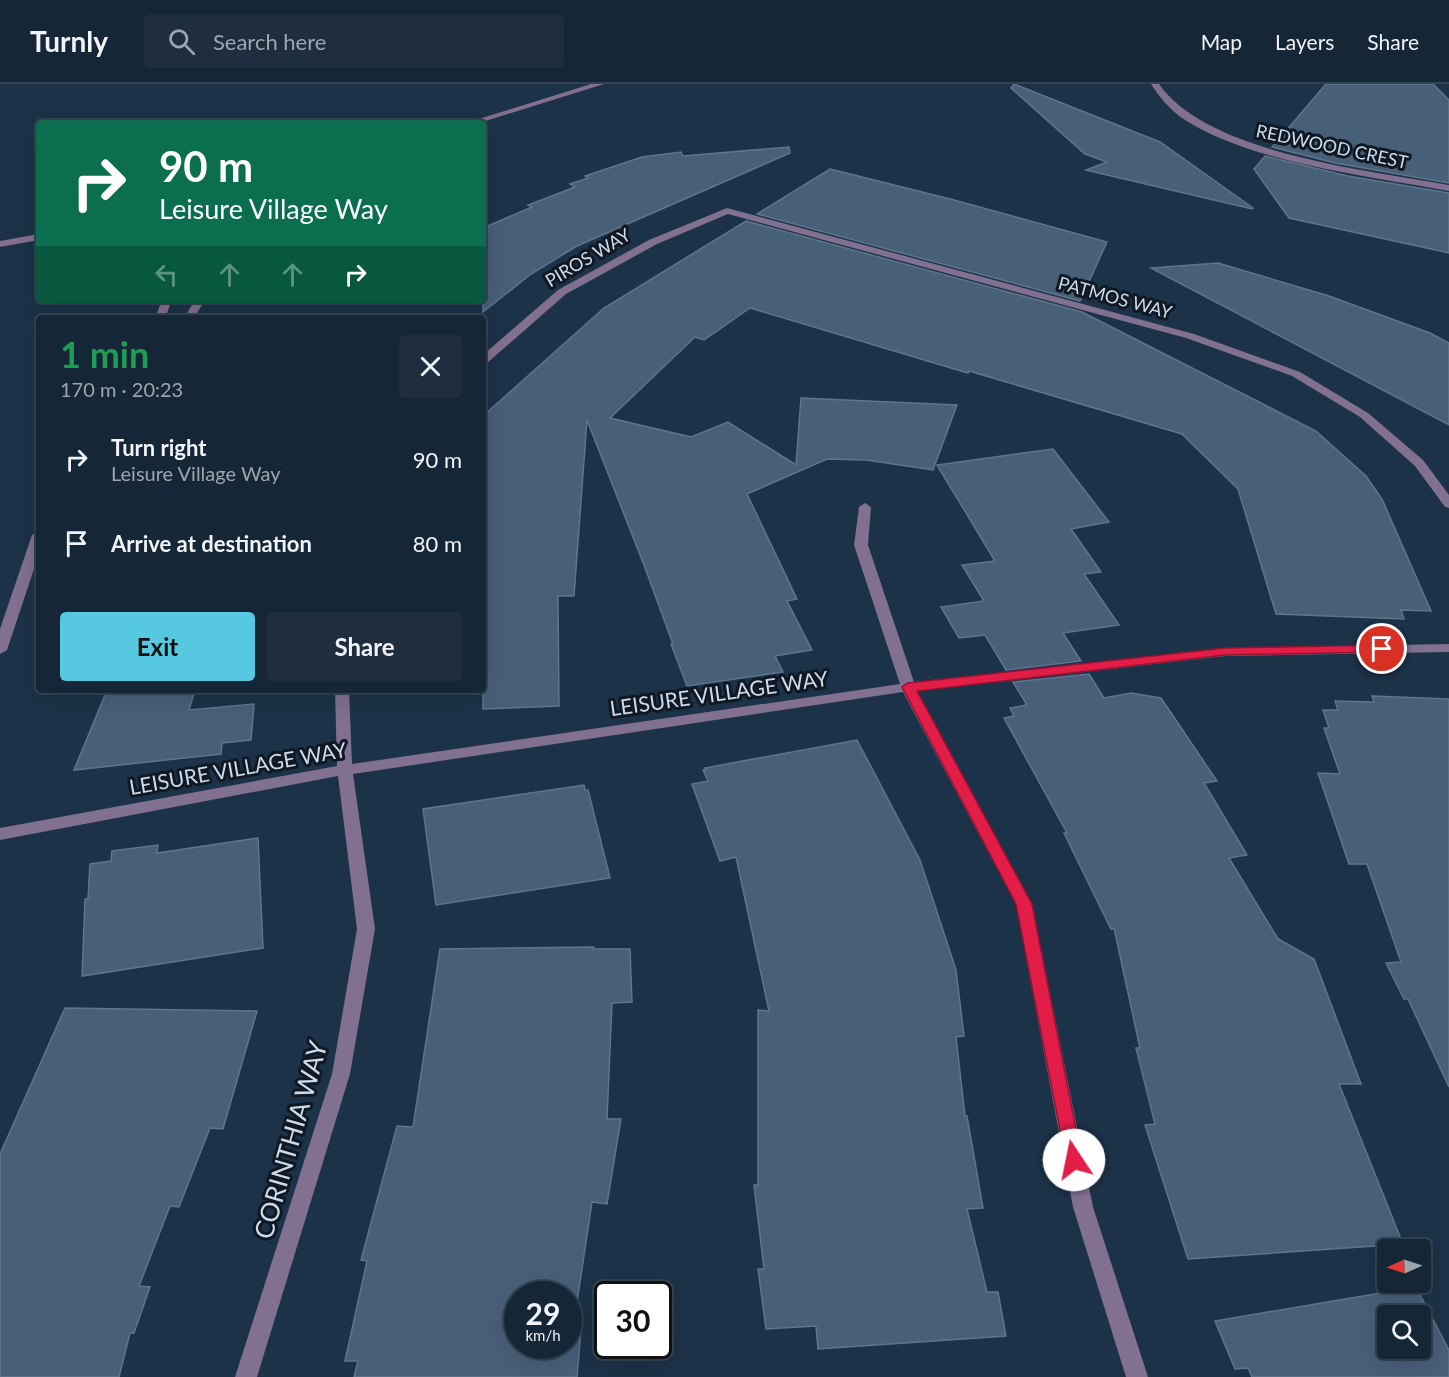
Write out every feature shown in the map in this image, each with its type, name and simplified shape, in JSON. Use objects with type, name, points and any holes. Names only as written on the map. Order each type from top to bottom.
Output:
[{"type":"street","points":[[480,120],[600,84]]},
{"type":"street","name":"REDWOOD CREST","points":[[1155,84],[1164,97],[1188,118],[1239,143],[1306,161],[1449,188]]},
{"type":"street","name":"PIROS WAY","points":[[486,358],[562,292],[653,242],[727,211]]},
{"type":"street","name":"PATMOS WAY","points":[[727,211],[1190,336],[1296,374],[1364,415],[1419,463],[1449,504]]},
{"type":"street","points":[[0,244],[36,238]]},
{"type":"street","points":[[865,507],[861,545],[908,687],[1024,904],[1083,1207],[1137,1377]]},
{"type":"street","points":[[0,650],[36,544]]},
{"type":"street","name":"LEISURE VILLAGE WAY","points":[[0,834],[345,770],[908,687],[1225,651],[1449,648]]},
{"type":"street","points":[[342,693],[345,770]]},
{"type":"street","name":"CORINTHIA WAY","points":[[246,1377],[341,1074],[366,928],[345,770]]},
{"type":"building","points":[[1014,84],[1160,142],[1253,208],[1086,170],[1107,162],[1085,154],[1011,88]]},
{"type":"building","points":[[1326,84],[1433,84],[1449,100],[1449,183],[1335,163],[1272,147]]},
{"type":"building","points":[[789,147],[790,153],[577,246],[531,274],[483,312],[483,303],[486,303],[486,227],[532,207],[528,205],[575,187],[570,184],[588,178],[585,176],[642,157],[681,152],[683,156]]},
{"type":"building","points":[[1265,156],[1348,176],[1449,193],[1449,253],[1289,218],[1254,169]]},
{"type":"building","points":[[830,169],[1107,242],[1080,301],[757,214]]},
{"type":"building","points":[[746,221],[1082,312],[1316,431],[1366,476],[1382,499],[1431,611],[1401,610],[1404,619],[1276,614],[1238,489],[1182,434],[750,308],[704,340],[695,337],[610,418],[691,437],[728,422],[796,465],[801,398],[957,405],[933,470],[866,460],[827,459],[747,494],[797,599],[787,601],[812,650],[775,656],[783,672],[687,686],[644,565],[587,420],[574,596],[558,596],[559,706],[483,709],[483,693],[486,693],[486,413],[604,308]]},
{"type":"building","points":[[1218,263],[1329,296],[1430,333],[1449,343],[1449,425],[1151,268]]},
{"type":"building","points":[[1053,449],[1109,522],[1071,529],[1101,572],[1084,574],[1119,625],[1063,633],[1081,661],[1006,670],[985,635],[959,638],[941,607],[984,601],[962,565],[995,561],[937,465]]},
{"type":"building","points":[[1089,674],[1104,698],[1131,693],[1161,698],[1217,781],[1204,783],[1247,855],[1229,858],[1278,939],[1314,959],[1361,1084],[1339,1084],[1401,1239],[1377,1239],[1377,1246],[1188,1259],[1145,1125],[1155,1124],[1136,1048],[1140,1048],[1114,928],[1111,929],[1064,833],[1067,833],[1004,718],[1014,716],[1010,708],[1027,705],[1013,682]]},
{"type":"building","points":[[106,693],[194,693],[189,710],[254,704],[251,740],[222,743],[221,754],[74,770]]},
{"type":"building","points":[[1372,696],[1449,699],[1449,1087],[1408,999],[1404,999],[1386,963],[1401,962],[1367,864],[1349,864],[1318,773],[1340,774],[1324,728],[1329,728],[1323,710],[1338,710],[1335,701],[1374,702]]},
{"type":"building","points":[[857,740],[920,860],[956,970],[964,1036],[956,1037],[965,1116],[967,1116],[983,1208],[967,1209],[987,1292],[998,1292],[1006,1336],[818,1349],[816,1326],[766,1329],[758,1269],[764,1269],[754,1185],[758,1185],[758,1010],[769,1011],[736,857],[720,861],[692,784],[708,781],[703,770],[706,770],[705,768]]},
{"type":"building","points":[[584,785],[585,790],[588,790],[610,878],[436,905],[423,809]]},
{"type":"building","points":[[258,838],[263,948],[82,976],[85,899],[88,899],[90,864],[111,861],[112,851],[158,845],[157,853]]},
{"type":"building","points":[[594,947],[593,949],[630,949],[632,1002],[612,1003],[607,1119],[621,1119],[607,1204],[592,1202],[580,1281],[504,1281],[504,1359],[578,1359],[577,1377],[354,1377],[358,1361],[345,1361],[367,1261],[361,1260],[397,1126],[413,1127],[440,949]]},
{"type":"building","points":[[65,1008],[257,1011],[223,1129],[210,1128],[179,1207],[170,1206],[139,1286],[150,1287],[134,1333],[130,1333],[119,1377],[0,1377],[0,1154]]},
{"type":"building","points":[[1381,1293],[1419,1293],[1425,1305],[1377,1305],[1377,1359],[1431,1359],[1431,1316],[1449,1350],[1449,1377],[1252,1377],[1248,1368],[1235,1369],[1215,1321]]},
{"type":"route","points":[[1074,1160],[1024,904],[908,687],[1225,651],[1382,649]]}]
